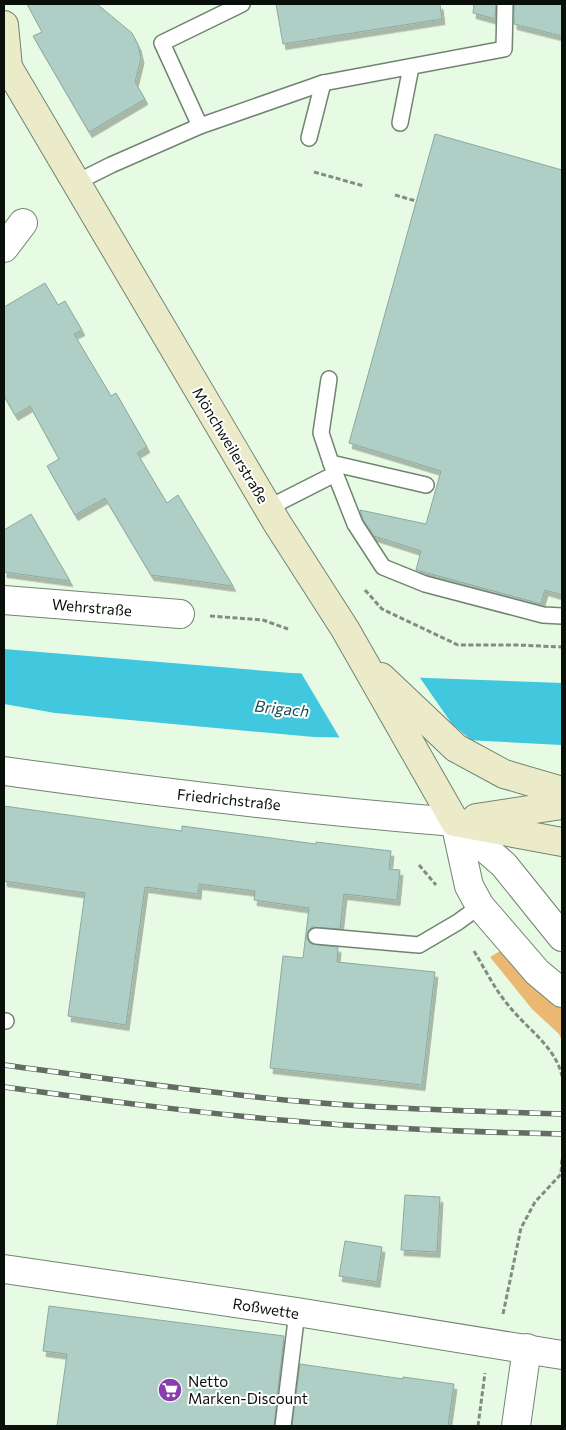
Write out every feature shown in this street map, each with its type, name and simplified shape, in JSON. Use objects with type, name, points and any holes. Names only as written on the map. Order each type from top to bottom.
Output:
[{"type":"main road","name":"Mönchweilerstraße","points":[[4,25],[6,66],[268,508],[345,629],[455,822]]},
{"type":"main road","points":[[360,657],[456,748],[504,774],[562,791]]},
{"type":"main road","points":[[455,822],[562,805]]},
{"type":"main road","points":[[455,822],[562,842]]},
{"type":"street","points":[[4,248],[23,222]]},
{"type":"street","name":"Wehrstraße","points":[[4,600],[180,614]]},
{"type":"street","name":"Friedrichstraße","points":[[4,771],[154,791],[455,822]]},
{"type":"street","points":[[455,822],[468,886],[480,906],[537,972],[562,992]]},
{"type":"street","points":[[455,822],[504,865],[562,937]]},
{"type":"street","name":"Roßwette","points":[[4,1269],[297,1312],[562,1354]]},
{"type":"street","points":[[516,1426],[528,1348]]},
{"type":"lane","points":[[200,126],[162,43],[242,4]]},
{"type":"lane","points":[[75,183],[200,126],[323,83],[504,49],[505,4]]},
{"type":"lane","points":[[400,123],[411,67]]},
{"type":"lane","points":[[309,138],[323,83]]},
{"type":"lane","points":[[329,379],[321,433],[355,524],[383,567],[425,584],[543,615],[562,616]]},
{"type":"lane","points":[[268,508],[333,469],[426,486]]},
{"type":"lane","points":[[316,936],[419,945],[458,922],[480,906]]},
{"type":"lane","points":[[283,1426],[297,1312]]},
{"type":"path","points":[[314,172],[364,186]]},
{"type":"path","points":[[395,195],[416,201]]},
{"type":"path","points":[[365,590],[382,609],[458,645],[562,647]]},
{"type":"path","points":[[180,614],[263,620],[288,629]]},
{"type":"path","points":[[473,948],[509,1006],[552,1054],[562,1076]]},
{"type":"path","points":[[504,1309],[521,1228],[535,1202],[561,1174],[562,1158]]},
{"type":"path","points":[[478,1426],[485,1371]]},
{"type":"shaded area","points":[[500,951],[562,1007],[562,1041],[559,1034],[532,1009],[490,957]]},
{"type":"water","name":"Brigach","points":[[4,649],[291,673],[562,683],[562,745],[447,739],[314,737],[55,713],[4,704]]},
{"type":"pier","points":[[300,671],[418,675],[452,724],[475,743],[341,740]]},
{"type":"building","points":[[27,4],[97,4],[132,33],[138,45],[141,58],[135,82],[145,99],[89,132],[33,36],[42,32]]},
{"type":"building","points":[[276,4],[440,4],[442,19],[283,44]]},
{"type":"building","points":[[474,4],[496,4],[495,19],[473,13]]},
{"type":"building","points":[[514,4],[562,4],[562,36],[514,24]]},
{"type":"building","points":[[435,134],[562,170],[562,595],[545,590],[541,604],[416,570],[421,551],[374,536],[363,520],[360,510],[426,524],[441,471],[349,443]]},
{"type":"building","points":[[45,283],[58,305],[65,301],[82,330],[74,334],[111,396],[116,393],[147,447],[137,453],[167,503],[178,495],[233,586],[151,575],[105,498],[75,515],[47,466],[59,459],[30,406],[15,415],[4,396],[4,307]]},
{"type":"building","points":[[31,514],[70,581],[4,572],[4,530]]},
{"type":"building","points":[[4,806],[182,831],[182,826],[316,844],[316,842],[391,851],[389,869],[400,870],[397,900],[344,894],[340,929],[312,927],[307,936],[311,944],[338,947],[337,962],[435,972],[422,1085],[270,1068],[283,956],[303,958],[309,908],[254,900],[255,891],[199,884],[198,894],[145,887],[126,1025],[68,1016],[85,893],[4,881]]},
{"type":"building","points":[[405,1195],[440,1197],[437,1252],[401,1250]]},
{"type":"building","points":[[345,1241],[382,1247],[377,1282],[339,1276]]},
{"type":"building","name":"Netto Marken-Discount","points":[[49,1306],[284,1336],[274,1426],[57,1426],[67,1354],[43,1351]]},
{"type":"building","points":[[300,1364],[403,1379],[403,1377],[454,1384],[448,1426],[292,1426]]},
{"type":"railway","points":[[4,1065],[187,1089],[330,1104],[562,1114]]},
{"type":"railway","points":[[4,1087],[258,1118],[428,1130],[562,1134]]},
{"type":"place","name":"Netto Marken-Discount","points":[[170,1390]]}]
